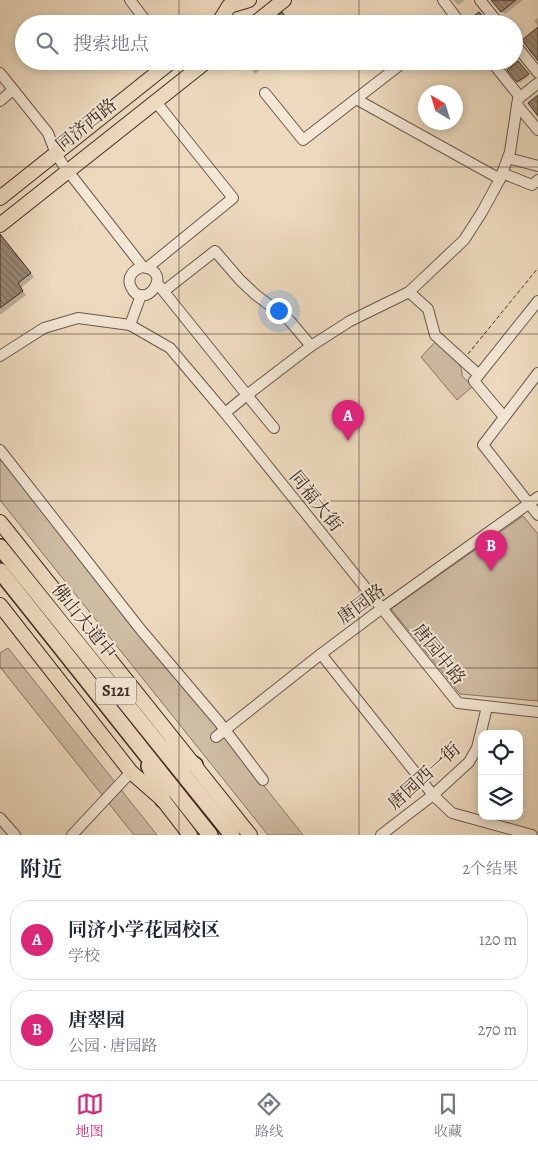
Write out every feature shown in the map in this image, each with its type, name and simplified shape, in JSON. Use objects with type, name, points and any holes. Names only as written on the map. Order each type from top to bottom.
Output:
[{"type":"highway","name":"佛山大道中","points":[[0,547],[232,835]]},
{"type":"highway","name":"佛山大道中","points":[[0,571],[210,835]]},
{"type":"highway","points":[[157,742],[195,765]]},
{"type":"highway","points":[[144,753],[163,800]]},
{"type":"main road","points":[[218,15],[233,3],[249,0]]},
{"type":"main road","points":[[230,15],[249,0]]},
{"type":"main road","points":[[253,15],[272,0]]},
{"type":"main road","points":[[265,15],[284,0]]},
{"type":"main road","points":[[225,15],[233,3]]},
{"type":"main road","points":[[0,188],[54,150],[149,70]]},
{"type":"main road","name":"同济西路","points":[[0,198],[54,150],[160,70]]},
{"type":"main road","name":"同济西路","points":[[0,217],[66,169],[184,70]]},
{"type":"main road","points":[[0,225],[66,169],[196,70]]},
{"type":"main road","points":[[0,522],[250,835]]},
{"type":"main road","points":[[0,605],[130,772],[163,800],[190,835]]},
{"type":"street","points":[[130,0],[141,15]]},
{"type":"street","points":[[443,0],[453,15]]},
{"type":"street","points":[[480,0],[492,15]]},
{"type":"street","points":[[523,54],[538,73]]},
{"type":"street","points":[[266,93],[303,140],[393,70]]},
{"type":"street","points":[[497,70],[538,130]]},
{"type":"street","points":[[0,73],[48,133],[54,150],[66,169],[145,267],[154,273],[157,283],[274,428]]},
{"type":"street","points":[[225,413],[311,346],[350,321],[409,292],[464,240],[482,212],[501,176],[510,152],[519,101],[538,83]]},
{"type":"street","points":[[0,101],[13,90]]},
{"type":"street","points":[[356,99],[501,176],[532,185],[538,180]]},
{"type":"street","points":[[156,102],[233,198],[145,267],[134,270],[129,282],[133,291],[141,295],[150,293],[157,283]]},
{"type":"street","points":[[508,158],[538,166]]},
{"type":"street","points":[[164,291],[215,251],[240,280],[289,320],[311,346]]},
{"type":"street","points":[[409,292],[428,310],[435,335],[463,360],[504,417]]},
{"type":"street","points":[[0,356],[44,328],[78,318],[130,325],[141,295]]},
{"type":"street","points":[[477,378],[537,304]]},
{"type":"street","name":"同福大街","points":[[130,325],[170,348],[225,413],[381,609]]},
{"type":"street","points":[[538,373],[482,445],[538,516]]},
{"type":"street","points":[[0,450],[141,630],[225,730],[264,780]]},
{"type":"street","name":"唐园路","points":[[216,737],[381,609],[538,497]]},
{"type":"street","name":"唐园中路","points":[[381,609],[458,703],[538,712]]},
{"type":"street","points":[[321,654],[433,795],[452,814],[532,835]]},
{"type":"street","name":"唐园西一街","points":[[381,835],[433,795],[469,762],[478,748],[487,707]]},
{"type":"street","points":[[72,835],[130,772]]},
{"type":"street","points":[[0,818],[14,835]]},
{"type":"path","points":[[463,360],[538,268]]},
{"type":"shaded area","points":[[436,341],[457,361],[462,371],[462,376],[473,386],[457,400],[421,357]]},
{"type":"shaded area","points":[[0,454],[303,835],[268,835],[0,500]]},
{"type":"shaded area","points":[[523,516],[538,534],[538,701],[460,694],[391,609]]},
{"type":"shaded area","points":[[8,648],[157,835],[134,835],[0,667],[0,653]]},
{"type":"building","points":[[491,0],[516,0],[501,12]]},
{"type":"building","points":[[538,27],[538,61],[523,41],[523,39]]},
{"type":"building","points":[[523,67],[529,74],[517,82],[507,70],[523,70]]},
{"type":"building","points":[[538,95],[538,116],[528,103]]},
{"type":"building","points":[[0,234],[31,273],[18,283],[23,291],[0,308]]},
{"type":"place","name":"同济小学花园校区","points":[[348,441]]},
{"type":"place","name":"唐翠园","points":[[491,571]]}]
